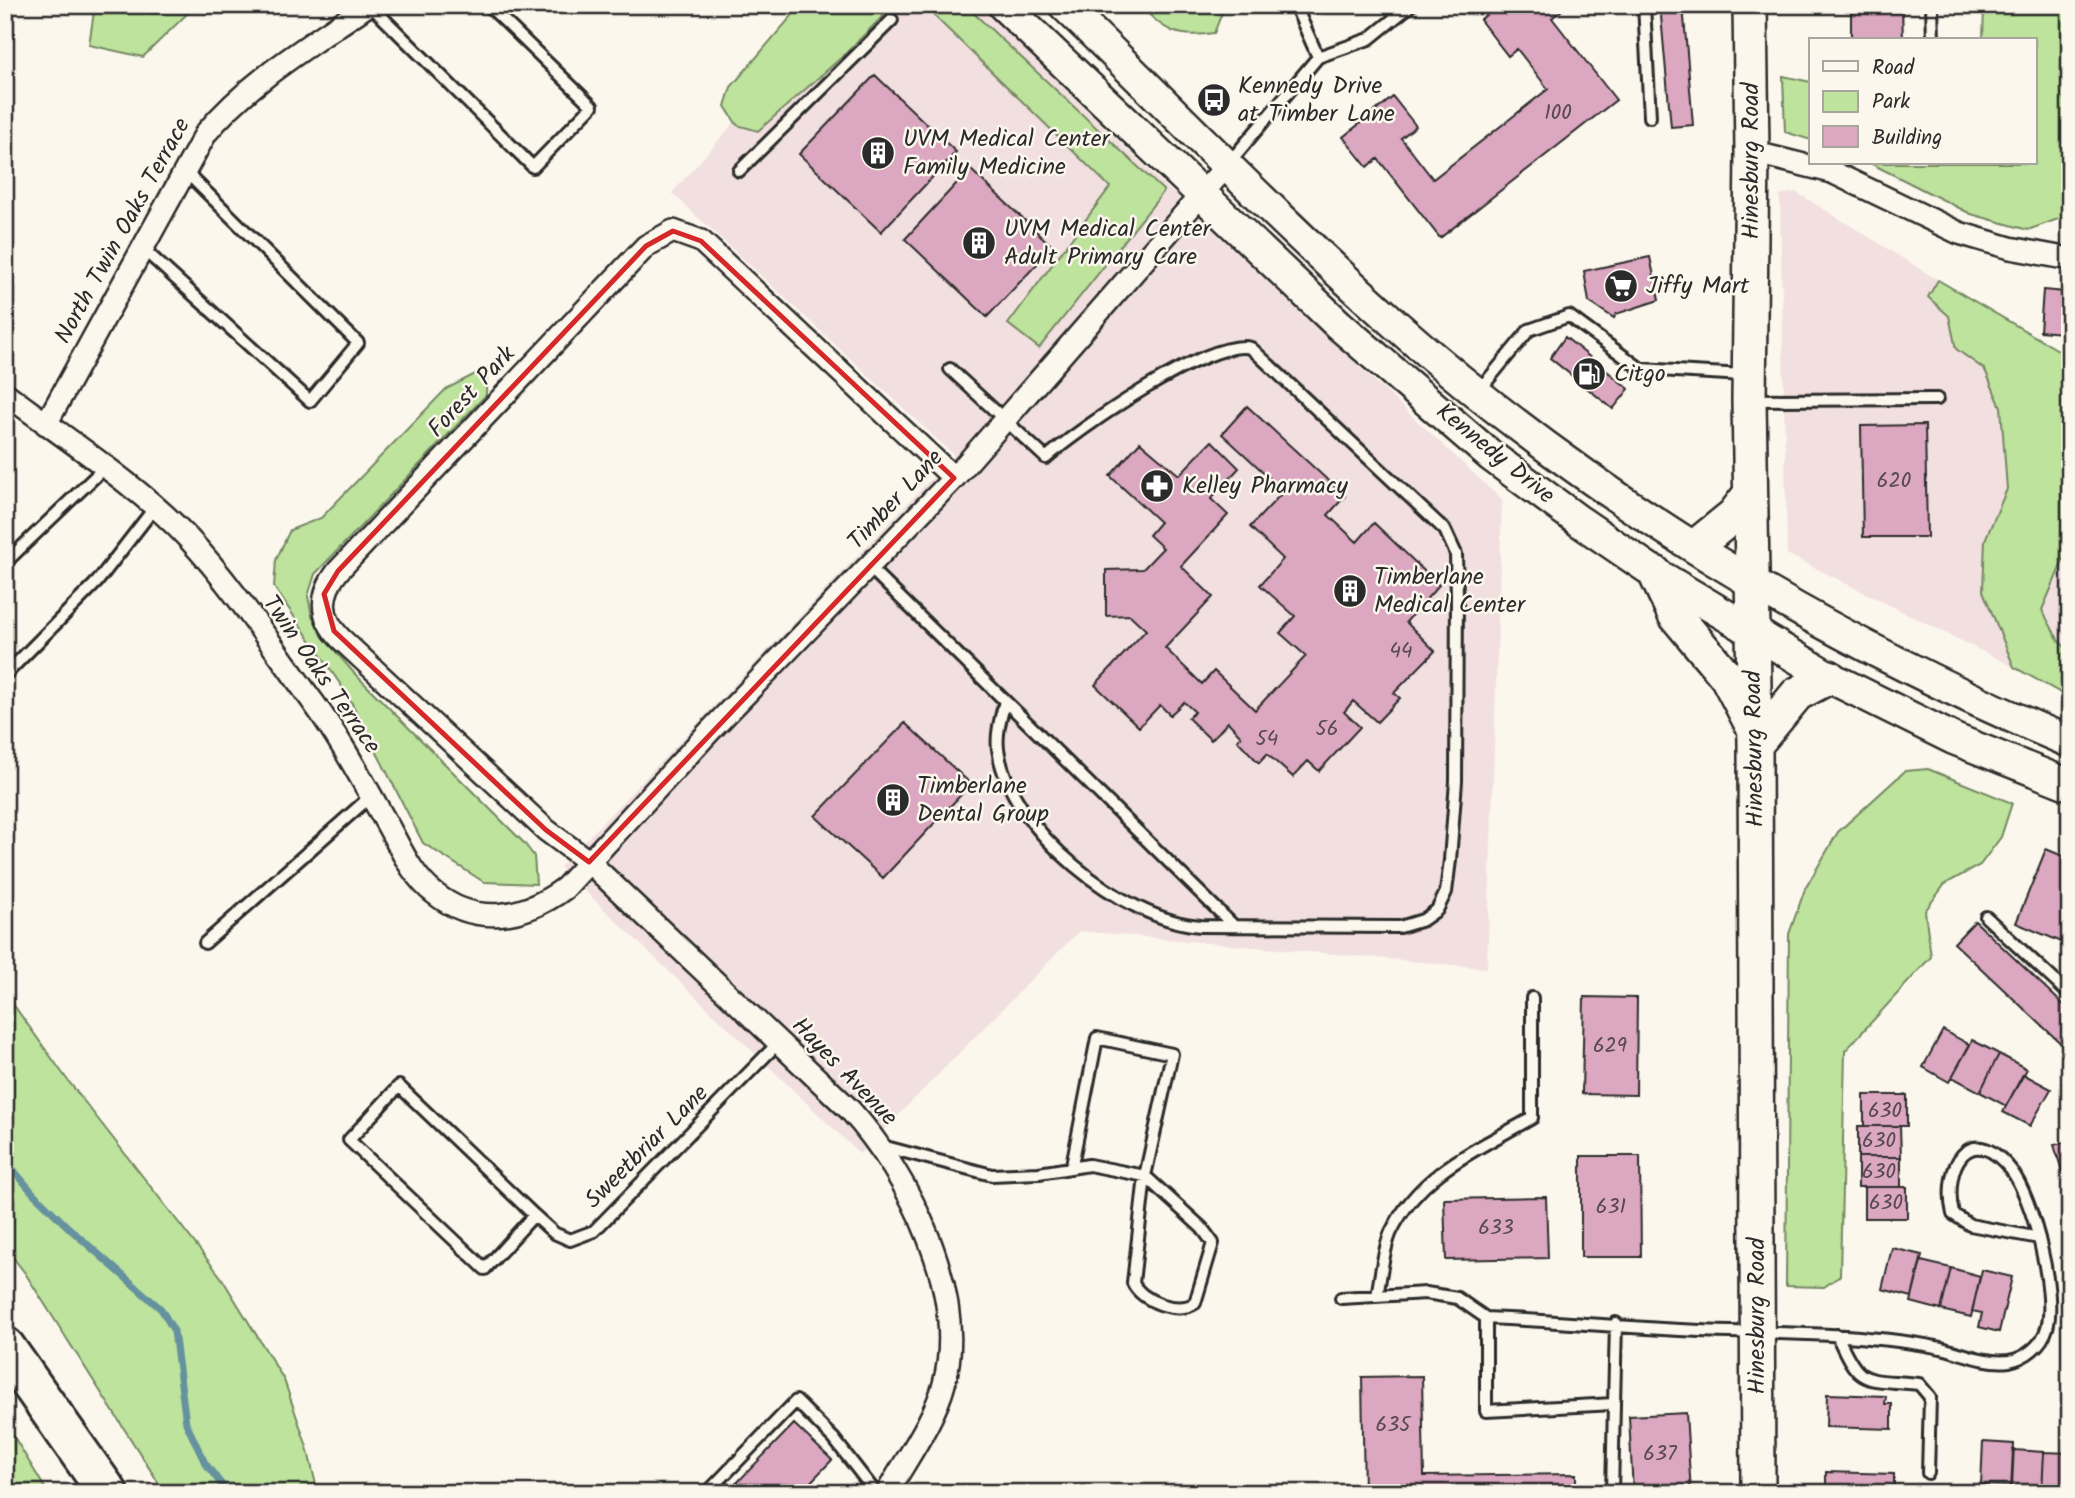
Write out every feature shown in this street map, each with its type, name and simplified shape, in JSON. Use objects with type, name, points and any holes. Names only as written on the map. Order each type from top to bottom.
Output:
[{"type":"highway","points":[[5,1347],[108,1493]]},
{"type":"main road","name":"Kennedy Drive","points":[[1003,5],[1339,325],[1491,456],[1655,573],[1829,677],[1954,739],[2070,785]]},
{"type":"main road","name":"Kennedy Drive","points":[[1064,5],[1272,210],[1397,326],[1576,466],[1751,580],[1902,665],[2070,742]]},
{"type":"main road","name":"Hinesburg Road","points":[[1750,5],[1752,152],[1749,388],[1755,737],[1758,1493]]},
{"type":"main road","points":[[1696,546],[1734,515],[1750,494]]},
{"type":"main road","points":[[1655,573],[1675,615],[1727,677],[1755,737],[1797,694],[1829,677]]},
{"type":"street","name":"North Twin Oaks Terrace","points":[[46,424],[206,133],[239,98],[369,5]]},
{"type":"street","points":[[1752,152],[1832,173],[1959,233],[2010,248],[2070,259]]},
{"type":"street","name":"Timber Lane","points":[[589,862],[954,478],[1228,164]]},
{"type":"street","name":"Forest Park","points":[[589,862],[546,830],[334,631],[323,603],[328,583],[338,571],[646,246],[673,231],[701,241],[954,478]]},
{"type":"street","name":"Twin Oaks Terrace","points":[[5,393],[155,507],[200,552],[312,701],[419,877],[433,893],[469,911],[505,915],[536,907],[565,888],[589,862]]},
{"type":"street","name":"Hayes Avenue","points":[[589,862],[850,1110],[879,1145],[917,1215],[944,1287],[951,1342],[943,1387],[887,1493]]},
{"type":"lane","points":[[369,5],[533,167],[592,106],[488,5]]},
{"type":"lane","points":[[1295,5],[1318,57]]},
{"type":"lane","points":[[1228,164],[1318,57],[1369,39],[1411,5]]},
{"type":"lane","points":[[1644,5],[1650,117]]},
{"type":"lane","points":[[1932,5],[1933,38]]},
{"type":"lane","points":[[739,171],[892,20]]},
{"type":"lane","points":[[141,247],[310,401],[358,343],[184,170]]},
{"type":"lane","points":[[1478,392],[1529,330],[1569,316],[1642,369],[1749,388],[1937,399]]},
{"type":"lane","points":[[950,369],[1046,458],[1105,411],[1222,350],[1242,345],[1251,348],[1445,530],[1452,542],[1457,581],[1456,781],[1446,892],[1437,910],[1423,920],[1400,927],[1178,924],[1146,914],[1100,886],[1057,848],[1022,809],[1003,769],[998,749],[998,729],[1005,702]]},
{"type":"lane","points":[[5,564],[104,468]]},
{"type":"lane","points":[[5,675],[97,582],[155,507]]},
{"type":"lane","points":[[869,566],[1234,926]]},
{"type":"lane","points":[[205,943],[371,796]]},
{"type":"lane","points":[[1986,917],[2070,995]]},
{"type":"lane","points":[[1377,1296],[1391,1233],[1420,1187],[1460,1157],[1532,1118],[1532,998]]},
{"type":"lane","points":[[879,1145],[992,1175],[1039,1173],[1072,1165],[1104,1165],[1145,1176],[1202,1228],[1213,1243],[1199,1296],[1188,1308],[1143,1297],[1133,1283],[1145,1176],[1172,1054],[1097,1038],[1072,1165]]},
{"type":"lane","name":"Sweetbriar Lane","points":[[534,1215],[485,1269],[349,1140],[399,1086],[534,1215],[554,1233],[570,1240],[594,1231],[779,1042]]},
{"type":"lane","points":[[1340,1298],[1426,1293],[1457,1298],[1486,1318],[1837,1335],[1910,1342],[2003,1362],[2024,1356],[2041,1340],[2047,1327],[2047,1289],[2039,1238],[2026,1195],[2011,1170],[1989,1150],[1980,1148],[1963,1154],[1950,1174],[1953,1214],[1970,1225],[2039,1238]]},
{"type":"lane","points":[[1486,1318],[1486,1411],[1614,1404]]},
{"type":"lane","points":[[1612,1493],[1616,1323]]},
{"type":"lane","points":[[1837,1335],[1856,1373],[1864,1378],[1919,1384],[1926,1388],[1930,1397],[1928,1473]]},
{"type":"lane","points":[[707,1493],[796,1401],[834,1439],[876,1493]]},
{"type":"lane","points":[[1002,1493],[1011,1493]]},
{"type":"highlighted area","points":[[673,231],[701,241],[954,478],[589,862],[546,830],[334,631],[324,594],[338,571],[646,246]]},
{"type":"shaded area","points":[[838,5],[978,5],[1156,177],[1502,500],[1487,968],[1079,931],[860,1154],[560,867],[954,455],[672,193]]},
{"type":"shaded area","points":[[1796,192],[1938,280],[1929,297],[1949,316],[1956,349],[1985,370],[2001,407],[2007,489],[1985,540],[1983,591],[2014,667],[1787,554],[1780,195]]},
{"type":"shaded area","points":[[2070,544],[2070,652],[2059,641],[2042,610]]},
{"type":"green space","points":[[95,5],[196,5],[143,57],[89,45]]},
{"type":"green space","points":[[801,5],[894,5],[842,57],[758,131],[737,125],[725,106],[731,87]]},
{"type":"green space","points":[[923,5],[965,5],[1164,191],[1039,348],[1008,324],[1110,187]]},
{"type":"green space","points":[[1139,5],[1225,5],[1214,33],[1190,35],[1165,27]]},
{"type":"green space","points":[[1984,5],[2070,5],[2070,222],[2058,219],[2028,230],[1971,214],[1872,164],[2036,164],[2036,38],[1983,38]]},
{"type":"green space","points":[[1783,76],[1809,82],[1809,139],[1785,132]]},
{"type":"green space","points":[[1938,280],[2070,357],[2070,544],[2042,610],[2059,641],[2070,652],[2070,698],[2014,667],[1983,591],[1985,540],[2007,489],[2001,407],[1985,370],[1956,349],[1949,316],[1928,297]]},
{"type":"green space","points":[[487,368],[486,395],[315,574],[308,596],[312,616],[324,638],[354,673],[524,843],[534,856],[536,884],[484,882],[423,843],[347,694],[274,587],[276,560],[290,530],[321,518],[446,389]]},
{"type":"green space","points":[[1928,769],[2012,803],[2001,837],[1980,865],[1945,884],[1925,911],[1931,957],[1845,1051],[1840,1276],[1824,1287],[1786,1286],[1789,934],[1805,889],[1838,832],[1905,771]]},
{"type":"green space","points":[[5,993],[66,1078],[221,1277],[284,1380],[307,1447],[318,1493],[165,1493],[25,1273],[5,1247]]},
{"type":"green space","points":[[5,1422],[48,1493],[5,1493]]},
{"type":"building","points":[[1498,5],[1558,5],[1562,10],[1552,18],[1616,100],[1440,238],[1378,159],[1367,167],[1343,137],[1393,97],[1416,126],[1401,138],[1433,179],[1548,89],[1517,49],[1508,56],[1480,20]]},
{"type":"building","points":[[1660,5],[1683,5],[1693,125],[1671,127]]},
{"type":"building","points":[[1851,5],[1902,5],[1903,38],[1851,38]]},
{"type":"building","name":"UVM Medical Center Family Medicine","points":[[875,75],[956,152],[881,232],[799,154]]},
{"type":"building","name":"UVM Medical Center Adult Primary Care","points":[[970,169],[1053,247],[987,317],[905,239]]},
{"type":"building","name":"Jiffy Mart","points":[[1650,257],[1659,300],[1616,314],[1614,318],[1589,302],[1584,271]]},
{"type":"building","points":[[2043,290],[2065,292],[2062,333],[2040,331]]},
{"type":"building","name":"Citgo","points":[[1565,337],[1629,389],[1613,409],[1550,358]]},
{"type":"building","name":"Timberlane Medical Center","points":[[1247,406],[1345,496],[1328,515],[1357,542],[1374,523],[1439,585],[1406,622],[1435,651],[1394,693],[1400,698],[1377,722],[1353,701],[1344,712],[1360,727],[1319,771],[1308,761],[1293,777],[1267,754],[1259,763],[1237,740],[1241,736],[1228,722],[1211,740],[1188,718],[1195,712],[1184,702],[1170,715],[1160,705],[1139,727],[1095,685],[1146,630],[1130,615],[1106,616],[1106,570],[1143,569],[1163,548],[1149,535],[1160,522],[1110,476],[1140,442],[1179,475],[1212,441],[1239,468],[1211,499],[1228,515],[1181,566],[1213,597],[1165,648],[1202,684],[1214,671],[1255,710],[1306,656],[1280,633],[1295,616],[1260,585],[1283,559],[1250,527],[1284,491],[1222,434]]},
{"type":"building","points":[[1925,425],[1927,537],[1863,537],[1861,426]]},
{"type":"building","name":"Timberlane Dental Group","points":[[905,723],[971,784],[883,878],[815,816]]},
{"type":"building","points":[[2046,849],[2070,859],[2069,945],[2016,923]]},
{"type":"building","points":[[1975,921],[2070,1011],[2070,1052],[1954,943]]},
{"type":"building","points":[[1584,997],[1637,998],[1636,1095],[1582,1094]]},
{"type":"building","points":[[1943,1030],[1970,1045],[1949,1082],[1923,1067]]},
{"type":"building","points":[[1972,1040],[1999,1054],[1980,1092],[1952,1077]]},
{"type":"building","points":[[1999,1054],[2027,1069],[2006,1106],[1980,1092]]},
{"type":"building","points":[[2023,1074],[2051,1089],[2030,1126],[2003,1112]]},
{"type":"building","points":[[1864,1095],[1907,1095],[1907,1126],[1864,1126]]},
{"type":"building","points":[[1858,1126],[1900,1126],[1901,1157],[1858,1157]]},
{"type":"building","points":[[2070,1141],[2070,1172],[2063,1174],[2054,1145]]},
{"type":"building","points":[[1581,1156],[1640,1156],[1641,1257],[1581,1257]]},
{"type":"building","points":[[1858,1157],[1901,1157],[1901,1187],[1858,1187]]},
{"type":"building","points":[[1864,1187],[1907,1187],[1907,1218],[1864,1218]]},
{"type":"building","points":[[1546,1197],[1548,1258],[1446,1260],[1444,1199]]},
{"type":"building","points":[[1892,1248],[1922,1255],[1912,1297],[1882,1289]]},
{"type":"building","points":[[1921,1261],[1951,1268],[1941,1310],[1911,1302]]},
{"type":"building","points":[[1951,1268],[1980,1276],[1971,1317],[1941,1310]]},
{"type":"building","points":[[1982,1270],[2012,1277],[1999,1332],[1979,1327],[1982,1313],[1972,1311]]},
{"type":"building","points":[[1422,1376],[1424,1476],[1576,1474],[1576,1493],[1364,1493],[1362,1377]]},
{"type":"building","points":[[1827,1394],[1886,1396],[1885,1404],[1892,1404],[1892,1429],[1826,1427]]},
{"type":"building","points":[[1686,1413],[1691,1493],[1633,1493],[1629,1416]]},
{"type":"building","points":[[794,1424],[832,1460],[800,1493],[727,1493]]},
{"type":"building","points":[[1983,1442],[2014,1444],[2012,1486],[1981,1485]]},
{"type":"building","points":[[2013,1450],[2044,1452],[2042,1493],[2011,1492]]},
{"type":"building","points":[[2044,1452],[2070,1453],[2070,1493],[2042,1493]]},
{"type":"building","points":[[1826,1472],[1894,1474],[1894,1493],[1826,1493]]},
{"type":"waterway","points":[[5,1160],[33,1193],[70,1229],[161,1309],[174,1331],[186,1423],[205,1463],[228,1493]]},
{"type":"place","name":"Kennedy Drive at Timber Lane","points":[[1214,100]]},
{"type":"place","name":"UVM Medical Center Family Medicine","points":[[878,153]]},
{"type":"place","name":"UVM Medical Center Adult Primary Care","points":[[979,243]]},
{"type":"place","name":"Jiffy Mart","points":[[1621,286]]},
{"type":"place","name":"Citgo","points":[[1589,374]]},
{"type":"place","name":"Kelley Pharmacy","points":[[1157,486]]},
{"type":"place","name":"Timberlane Medical Center","points":[[1350,591]]},
{"type":"place","name":"Timberlane Dental Group","points":[[893,800]]}]
